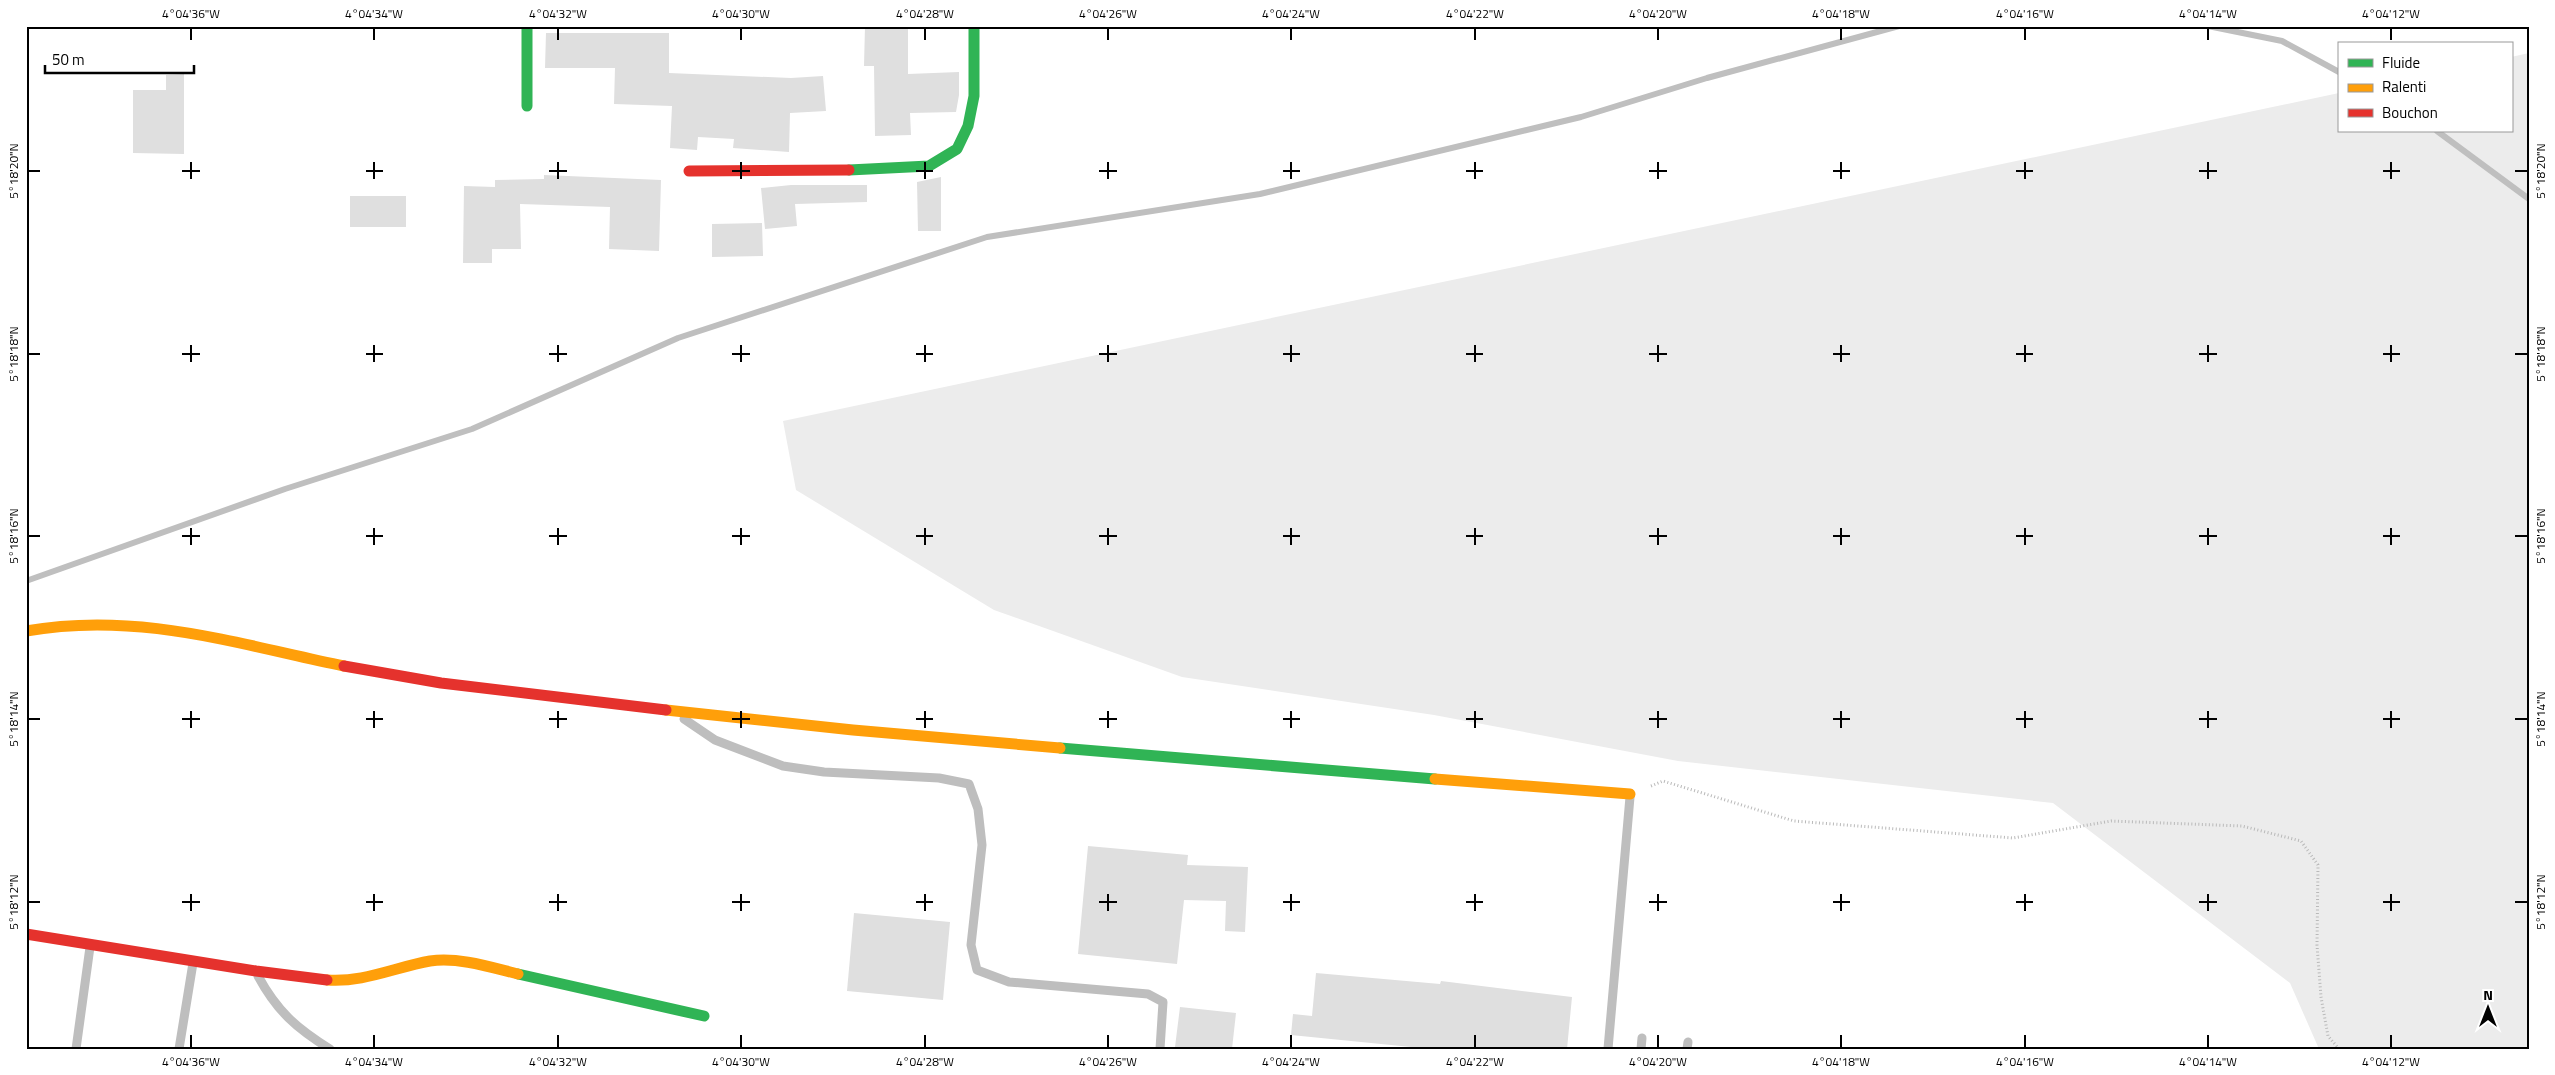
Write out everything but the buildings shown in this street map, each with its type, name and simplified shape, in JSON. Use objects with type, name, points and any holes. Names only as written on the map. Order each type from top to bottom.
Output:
[{"type":"street","points":[[527,26],[527,106]]},
{"type":"street","points":[[689,171],[886,170],[929,166],[957,149],[968,126],[974,96],[974,26]]},
{"type":"street","points":[[26,631],[69,623],[125,623],[204,635],[401,678],[669,710],[850,729],[1182,759],[1630,794]]},
{"type":"street","points":[[26,934],[256,971],[330,980],[365,976],[431,961],[463,961],[704,1016]]},
{"type":"lane","points":[[669,710],[715,740],[784,766],[824,772],[939,778],[969,784],[978,809],[982,844],[971,945],[977,970],[1008,982],[1148,994],[1163,1002],[1160,1049]]},
{"type":"lane","points":[[1608,1049],[1630,794]]},
{"type":"lane","points":[[76,1049],[90,945]]},
{"type":"lane","points":[[179,1049],[193,961]]},
{"type":"lane","points":[[256,971],[272,1001],[305,1034],[330,1049]]},
{"type":"lane","points":[[1641,1049],[1642,1038]]},
{"type":"path","points":[[1630,794],[1663,781],[1794,822],[2013,838],[2111,822],[2242,826],[2301,841],[2318,865],[2316,945],[2321,997],[2328,1036],[2339,1049]]},
{"type":"shaded area","points":[[2529,53],[2529,1049],[2319,1049],[2290,983],[2053,803],[1678,761],[1434,715],[1182,677],[994,610],[796,490],[783,421],[2338,93],[2338,132],[2512,132],[2512,57]]},
{"type":"waterway","points":[[26,581],[285,489],[472,429],[678,338],[987,237],[1260,194],[1581,117],[1707,78],[1899,26]]},
{"type":"waterway","points":[[2208,26],[2282,41],[2338,71]]},
{"type":"waterway","points":[[2438,132],[2529,199]]},
{"type":"traffic: fast","points":[[527,26],[527,106]]},
{"type":"traffic: fast","points":[[849,170],[929,166],[957,149],[968,126],[974,96],[974,26]]},
{"type":"traffic: fast","points":[[1060,748],[1435,779]]},
{"type":"traffic: fast","points":[[518,974],[704,1016]]},
{"type":"traffic: slow","points":[[26,631],[67,626],[147,627],[226,640],[344,666]]},
{"type":"traffic: slow","points":[[666,710],[853,730],[1060,748]]},
{"type":"traffic: slow","points":[[1435,779],[1630,794]]},
{"type":"traffic: slow","points":[[327,980],[366,977],[441,960],[474,963],[518,974]]},
{"type":"traffic: jam","points":[[689,171],[849,170]]},
{"type":"traffic: jam","points":[[344,666],[441,683],[666,710]]},
{"type":"traffic: jam","points":[[26,934],[256,971],[327,980]]}]
